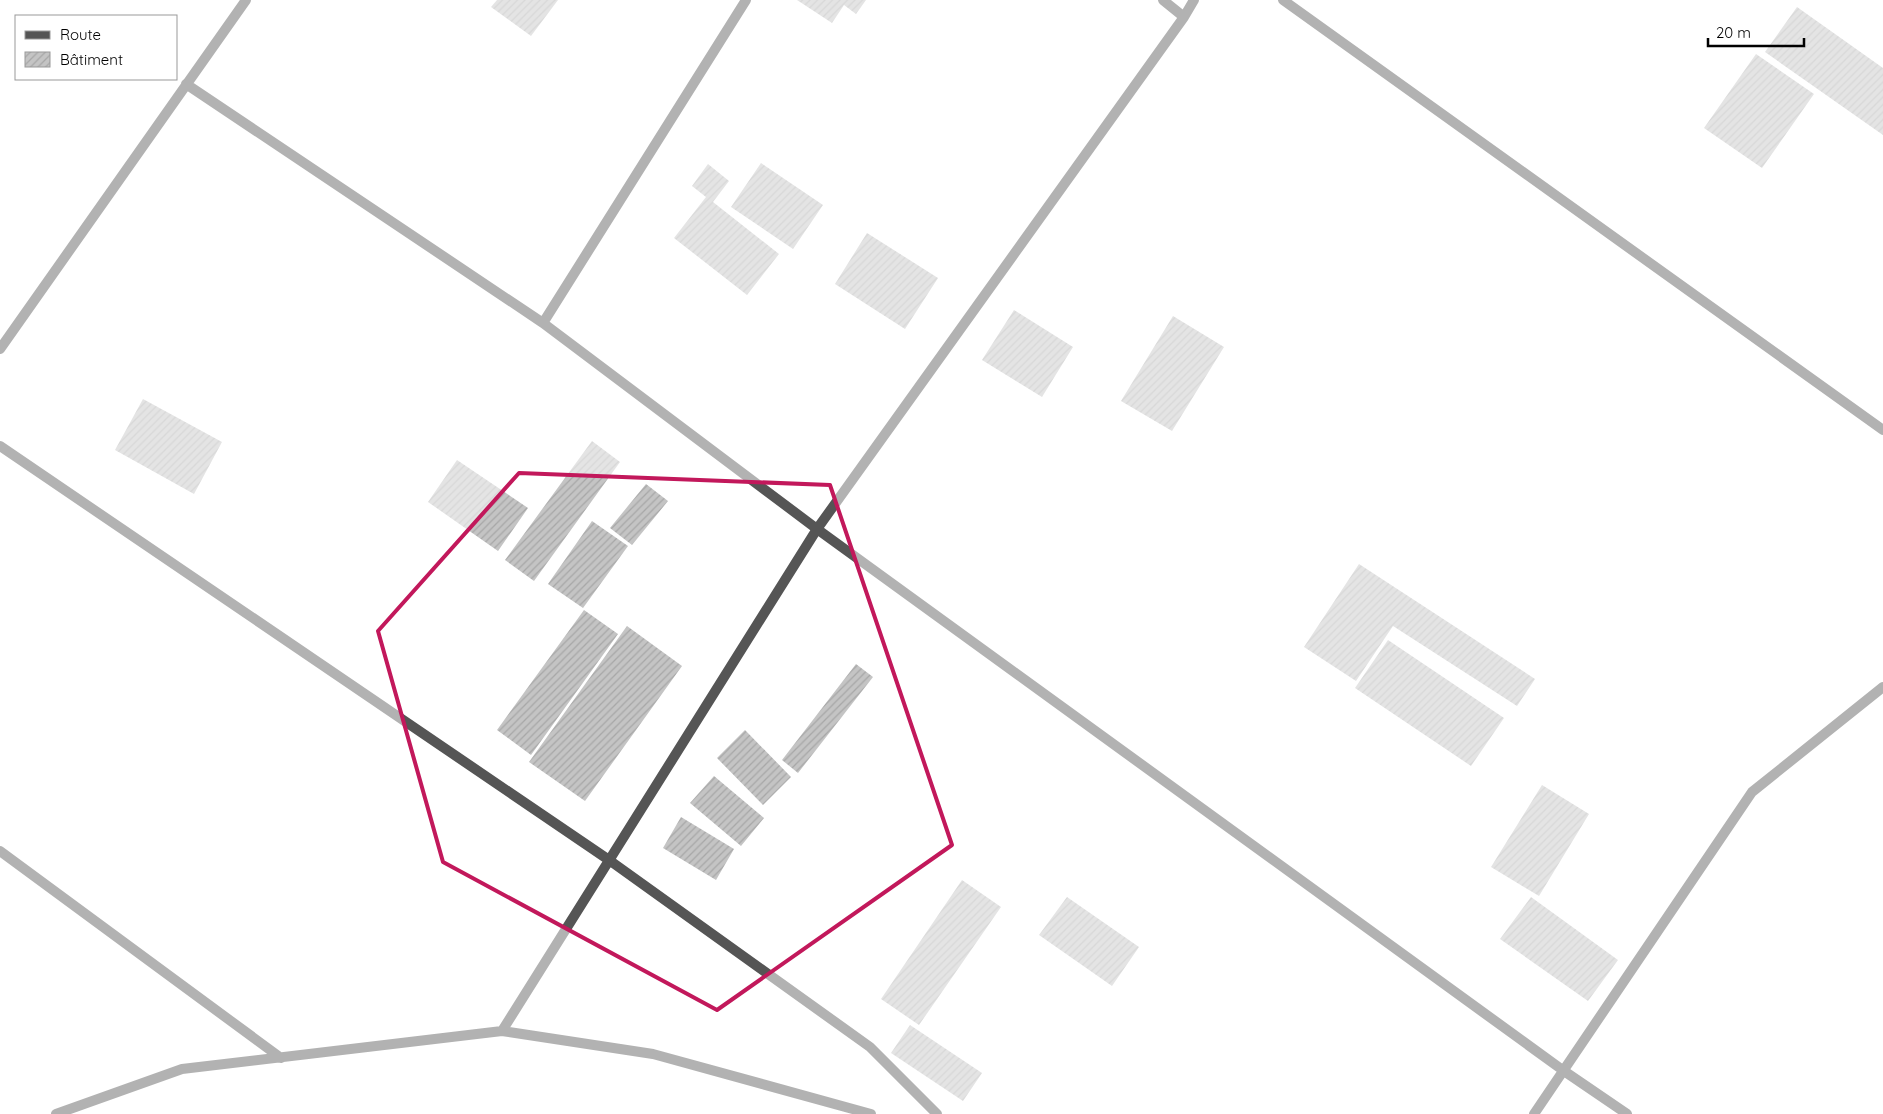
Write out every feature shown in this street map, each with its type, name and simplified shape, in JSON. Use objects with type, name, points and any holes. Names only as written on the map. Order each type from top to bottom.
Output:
[{"type":"street","points":[[0,349],[246,0]]},
{"type":"street","points":[[543,323],[746,0]]},
{"type":"street","points":[[1163,0],[1184,17]]},
{"type":"street","points":[[502,1031],[817,529],[1184,17],[1194,0]]},
{"type":"street","points":[[1283,0],[1883,430]]},
{"type":"street","points":[[186,84],[543,323],[817,529],[1564,1071],[1627,1114]]},
{"type":"street","points":[[0,446],[609,860],[870,1047],[937,1114]]},
{"type":"street","points":[[1534,1114],[1752,792],[1883,687]]},
{"type":"street","points":[[0,851],[281,1058]]},
{"type":"street","points":[[56,1114],[182,1069],[502,1031],[653,1054],[840,1110],[871,1114]]},
{"type":"highlighted area","points":[[519,473],[830,485],[952,845],[717,1010],[443,862],[378,631]]},
{"type":"building","points":[[497,0],[558,0],[531,36],[491,7]]},
{"type":"building","points":[[797,0],[866,0],[856,14],[844,5],[832,23]]},
{"type":"building","points":[[1797,7],[1883,68],[1883,135],[1765,52]]},
{"type":"building","points":[[1756,54],[1814,94],[1762,168],[1704,128]]},
{"type":"building","points":[[761,163],[823,205],[793,249],[731,207]]},
{"type":"building","points":[[708,164],[729,181],[713,202],[779,254],[747,295],[674,238],[706,197],[692,186]]},
{"type":"building","points":[[867,233],[938,278],[905,329],[835,284]]},
{"type":"building","points":[[1014,310],[1073,347],[1042,397],[982,360]]},
{"type":"building","points":[[1173,316],[1224,347],[1172,431],[1121,401]]},
{"type":"building","points":[[143,399],[222,442],[194,494],[115,450]]},
{"type":"building","points":[[592,441],[620,462],[534,581],[505,560]]},
{"type":"building","points":[[457,460],[528,508],[498,551],[428,502]]},
{"type":"building","points":[[646,484],[668,501],[632,545],[610,528]]},
{"type":"building","points":[[592,521],[628,546],[583,608],[548,584]]},
{"type":"building","points":[[1359,564],[1535,679],[1517,706],[1393,626],[1356,681],[1304,647]]},
{"type":"building","points":[[584,610],[618,634],[531,755],[497,730]]},
{"type":"building","points":[[627,626],[682,666],[585,801],[529,762]]},
{"type":"building","points":[[1388,640],[1504,718],[1471,766],[1355,688]]},
{"type":"building","points":[[856,664],[873,677],[798,773],[782,760]]},
{"type":"building","points":[[745,730],[791,777],[763,805],[717,758]]},
{"type":"building","points":[[714,776],[764,818],[741,846],[690,803]]},
{"type":"building","points":[[1542,785],[1589,814],[1539,896],[1491,867]]},
{"type":"building","points":[[681,817],[734,849],[716,880],[663,848]]},
{"type":"building","points":[[962,880],[1001,907],[919,1025],[881,999]]},
{"type":"building","points":[[1067,897],[1139,947],[1112,986],[1039,935]]},
{"type":"building","points":[[1531,897],[1618,960],[1588,1001],[1500,939]]},
{"type":"building","points":[[910,1025],[982,1073],[963,1101],[891,1053]]}]
